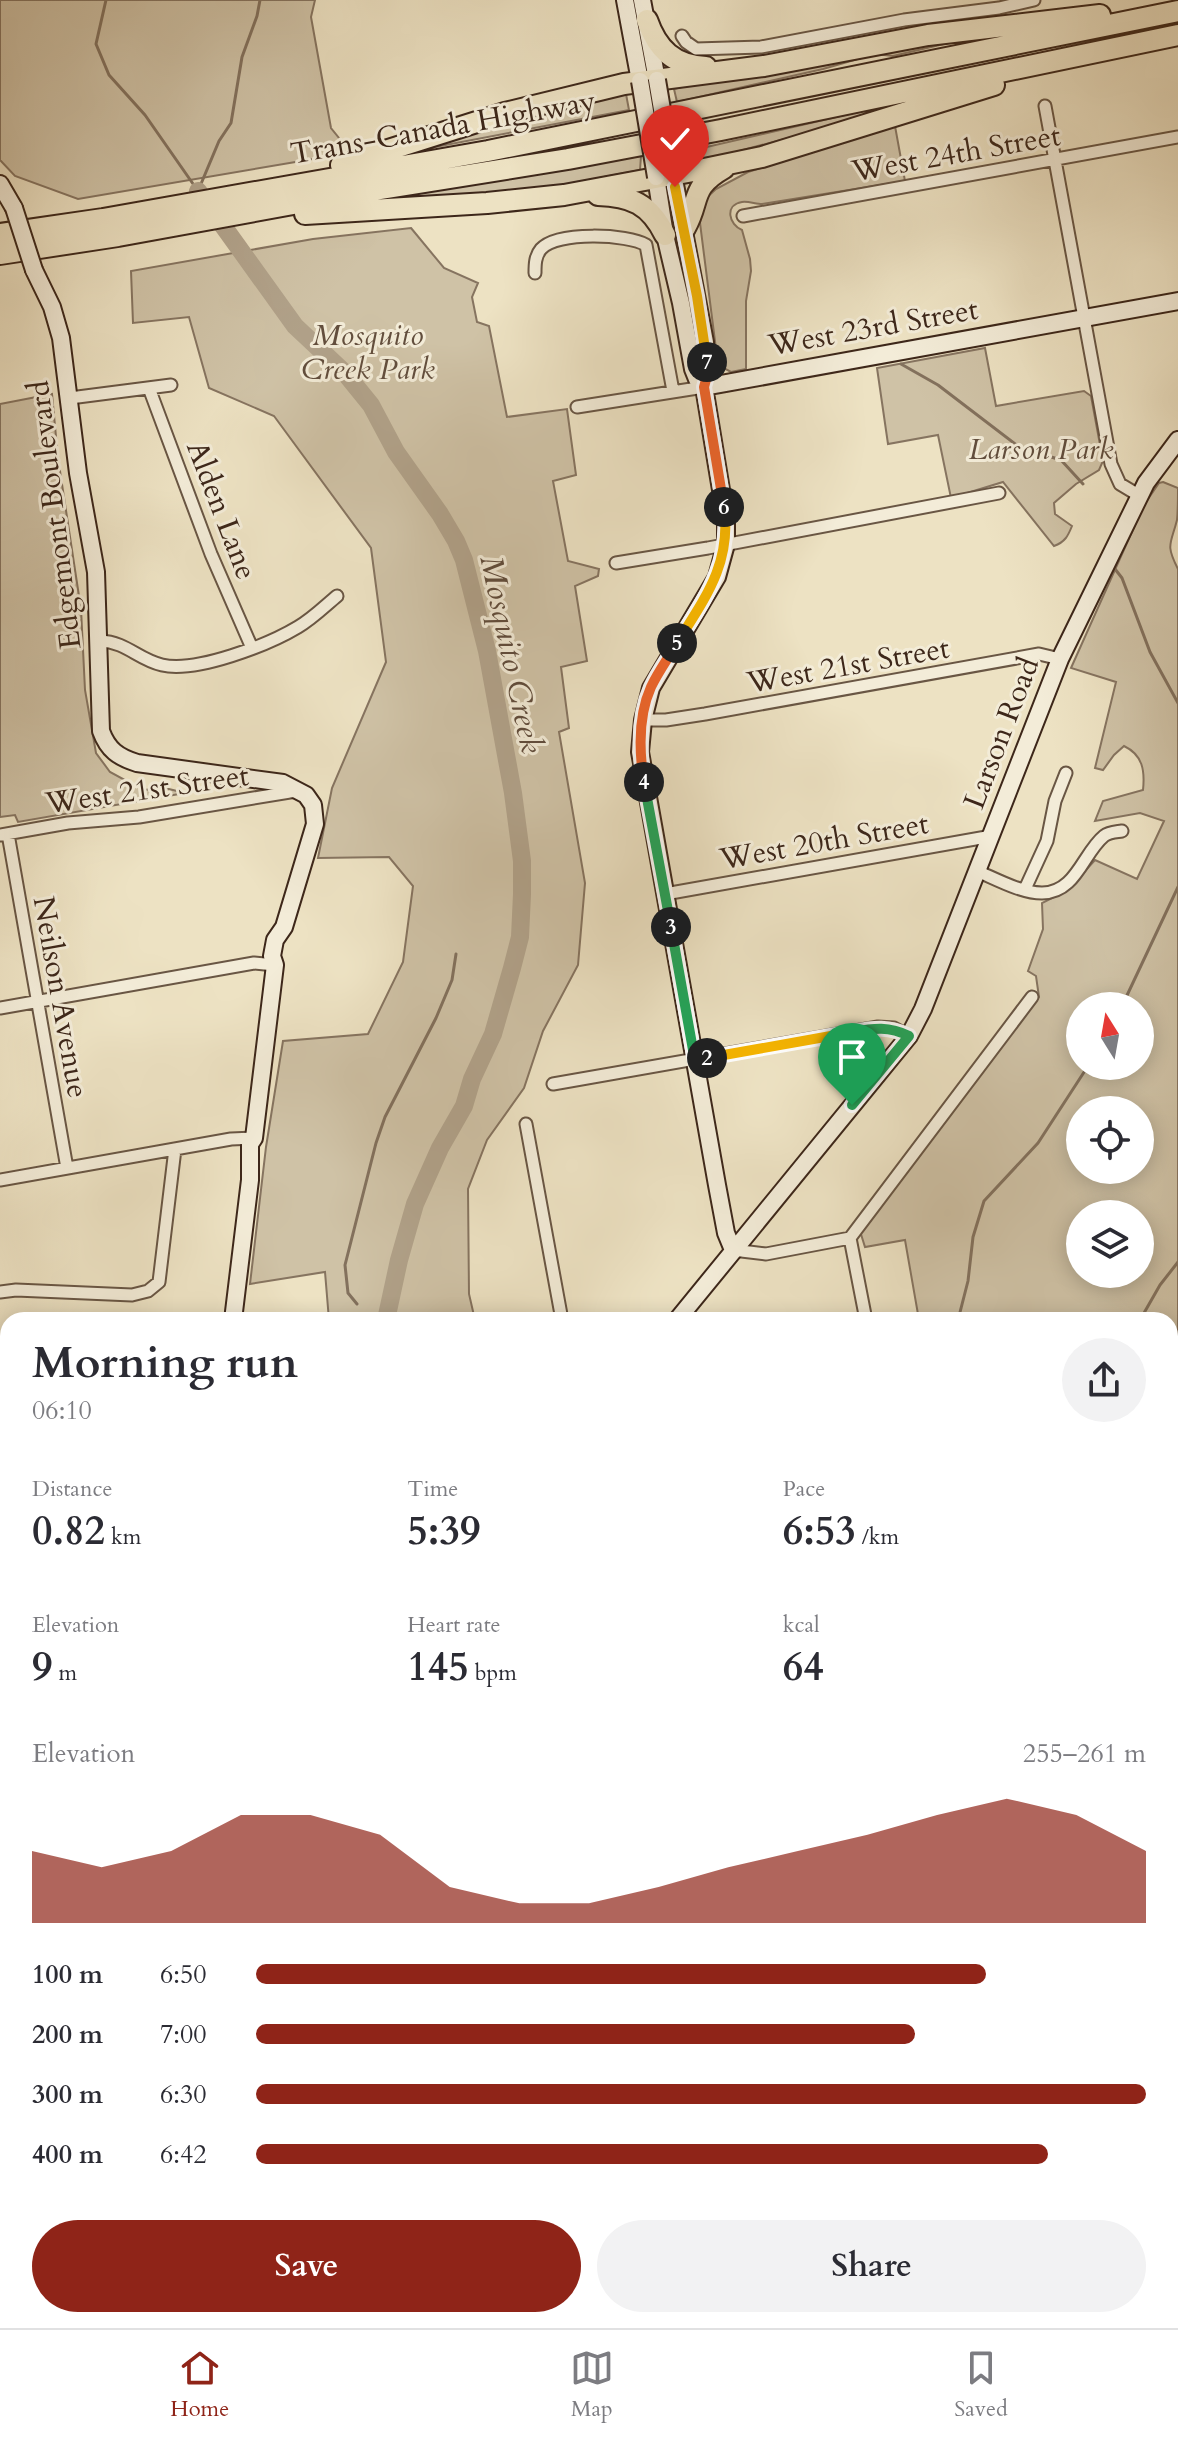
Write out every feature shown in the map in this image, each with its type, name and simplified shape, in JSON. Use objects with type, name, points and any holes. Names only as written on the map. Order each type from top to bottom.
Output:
[{"type":"highway","points":[[0,234],[214,199],[323,174],[535,104],[649,80],[764,66],[928,35],[1178,8]]},
{"type":"highway","name":"Trans-Canada Highway","points":[[323,174],[488,151],[1178,8]]},
{"type":"highway","points":[[645,10],[659,46],[674,60],[721,71]]},
{"type":"highway","name":"Trans-Canada Highway","points":[[342,203],[706,133],[1178,35]]},
{"type":"highway","points":[[0,254],[342,203],[474,204],[564,195],[739,162],[789,149],[1120,48]]},
{"type":"highway","points":[[564,195],[621,196],[633,200],[675,231],[690,219],[699,189],[718,171],[739,162]]},
{"type":"street","points":[[625,0],[649,80]]},
{"type":"street","points":[[682,36],[696,49],[761,47],[1031,0]]},
{"type":"street","points":[[645,10],[649,80],[665,175],[681,220],[675,231],[705,342],[707,376],[704,387],[726,520],[726,544],[717,577],[651,688],[641,737],[642,769],[724,1221],[733,1250],[766,1254],[850,1238],[1032,997]]},
{"type":"street","points":[[1045,106],[1111,464],[1117,481],[1140,496]]},
{"type":"street","name":"West 24th Street","points":[[743,216],[1178,137]]},
{"type":"street","name":"Edgemont Boulevard","points":[[0,184],[14,208],[34,270],[57,323],[70,398],[78,473],[96,572],[101,731],[106,744],[114,752],[137,763],[283,783],[300,790]]},
{"type":"street","points":[[535,273],[541,249],[567,238],[638,240],[646,245],[673,391]]},
{"type":"street","name":"West 23rd Street","points":[[577,407],[1178,301]]},
{"type":"street","points":[[70,398],[171,385]]},
{"type":"street","name":"Alden Lane","points":[[149,388],[211,554],[252,648]]},
{"type":"street","name":"Larson Road","points":[[683,1312],[909,1036],[923,1009],[1060,659],[1140,496],[1178,440]]},
{"type":"street","points":[[616,563],[999,493]]},
{"type":"street","points":[[100,641],[116,642],[147,660],[165,666],[208,663],[299,627],[337,596]]},
{"type":"street","name":"West 21st Street","points":[[643,720],[666,720],[757,706],[1039,654],[1060,659]]},
{"type":"street","points":[[1025,889],[1047,841],[1055,801],[1066,773]]},
{"type":"street","points":[[234,1312],[250,1180],[250,1144],[254,1138],[275,965],[272,956],[275,940],[284,927],[315,824],[313,805],[300,790]]},
{"type":"street","name":"West 21st Street","points":[[4,834],[68,823],[139,817],[300,790]]},
{"type":"street","points":[[977,871],[1039,893],[1051,892],[1062,888],[1104,837],[1122,831]]},
{"type":"street","name":"Neilson Avenue","points":[[4,834],[67,1168]]},
{"type":"street","name":"West 20th Street","points":[[665,894],[992,836]]},
{"type":"street","points":[[0,1008],[254,963],[275,965]]},
{"type":"street","points":[[553,1084],[878,1027],[894,1028],[909,1036]]},
{"type":"street","points":[[526,1124],[561,1312]]},
{"type":"street","points":[[0,1180],[231,1139],[254,1138]]},
{"type":"street","points":[[0,1292],[132,1295],[148,1291],[159,1282],[175,1149]]},
{"type":"street","points":[[850,1238],[864,1312]]},
{"type":"green space","points":[[0,0],[315,0],[311,17],[331,128],[343,143],[336,152],[325,157],[78,199],[15,176],[0,160]]},
{"type":"green space","points":[[961,40],[893,56],[875,54],[677,102],[674,89],[857,55]]},
{"type":"green space","points":[[626,94],[629,110],[388,156],[589,96]]},
{"type":"green space","points":[[884,106],[885,112],[702,161],[698,149]]},
{"type":"green space","points":[[895,126],[905,181],[762,204],[742,202],[733,207],[730,215],[734,224],[742,230],[751,271],[746,301],[746,369],[731,372],[718,365],[700,223],[702,202],[716,189],[748,172]]},
{"type":"green space","points":[[641,156],[640,170],[547,188],[379,203],[376,196]]},
{"type":"green space","name":"Mosquito Creek Park","points":[[411,228],[444,268],[478,283],[472,297],[477,322],[489,326],[507,417],[567,409],[576,475],[553,481],[568,561],[599,569],[598,576],[575,586],[587,661],[561,667],[569,728],[559,732],[585,883],[578,965],[543,1031],[524,1088],[487,1140],[468,1189],[469,1294],[473,1312],[328,1312],[325,1272],[250,1284],[266,1147],[283,1041],[368,1034],[403,962],[413,886],[389,857],[318,858],[332,788],[386,662],[371,548],[274,416],[209,388],[189,317],[133,323],[131,271],[313,239]]},
{"type":"green space","name":"Larson Park","points":[[985,348],[996,406],[1084,391],[1091,396],[1103,461],[1099,470],[1054,503],[1055,514],[1072,526],[1066,538],[1054,546],[1003,482],[951,498],[938,435],[888,444],[877,368]]},
{"type":"green space","points":[[52,394],[58,458],[81,609],[85,690],[96,753],[110,772],[143,790],[165,788],[185,793],[18,822],[15,815],[0,817],[0,404]]},
{"type":"green space","points":[[1159,483],[1178,488],[1177,520],[1170,544],[1178,569],[1178,1312],[918,1312],[905,1240],[865,1247],[860,1231],[1039,997],[1036,976],[1028,971],[1043,929],[1042,903],[1068,890],[1095,860],[1137,879],[1164,821],[1140,813],[1095,821],[1103,801],[1143,790],[1144,776],[1139,759],[1124,746],[1103,770],[1095,768],[1116,682],[1071,668],[1144,505]]},
{"type":"waterway","name":"Mosquito Creek","points":[[106,0],[96,44],[109,75],[145,115],[198,191]]},
{"type":"waterway","points":[[198,191],[219,141],[231,123],[242,57],[260,0]]},
{"type":"waterway","name":"Mosquito Creek","points":[[198,191],[295,326],[345,373],[371,405],[396,452],[456,541],[464,560],[487,651],[513,793],[522,861],[520,937],[493,1034],[472,1079],[464,1106],[440,1148],[415,1204],[388,1312]]},
{"type":"waterway","points":[[901,364],[938,385],[1019,447],[1061,460],[1083,484]]},
{"type":"waterway","points":[[1115,569],[1122,578],[1150,652],[1178,703]]},
{"type":"waterway","points":[[1129,992],[1178,887]]},
{"type":"waterway","points":[[357,1304],[348,1293],[345,1265],[376,1143],[385,1117],[436,1018],[452,980],[456,954]]},
{"type":"waterway","points":[[960,1312],[968,1281],[973,1237],[984,1201],[1038,1143],[1079,1080]]},
{"type":"waterway","points":[[1145,1312],[1178,1262]]},
{"type":"route","points":[[675,187],[705,342],[707,376],[704,387],[726,520],[726,544],[717,577],[651,688],[643,720],[640,752],[695,1061],[878,1027],[894,1028],[909,1036],[852,1105]]}]
